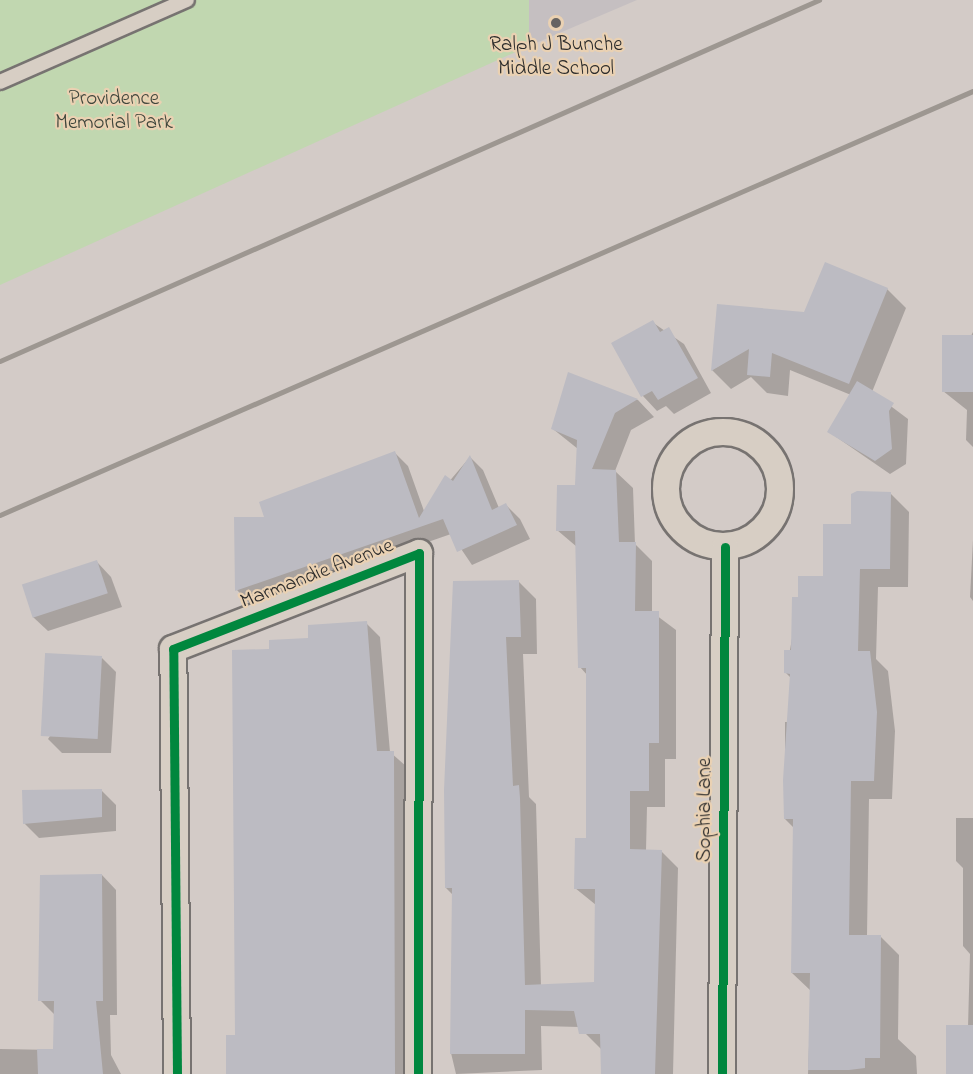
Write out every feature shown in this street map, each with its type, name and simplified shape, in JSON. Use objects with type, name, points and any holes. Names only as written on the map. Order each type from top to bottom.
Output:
[{"type":"street","points":[[716,432],[743,435],[766,450],[781,484],[772,520],[743,543],[725,547],[688,535],[667,503],[666,484],[681,449],[716,432]]},
{"type":"street","name":"Sophia Lane","points":[[722,1074],[725,547]]},
{"type":"street","name":"Marmandie Avenue","points":[[177,1074],[173,649],[419,553],[418,1074]]},
{"type":"lane","points":[[0,82],[187,0]]},
{"type":"shaded area","name":"Ralph J Bunche Middle School","points":[[529,0],[637,0],[529,46]]},
{"type":"green space","name":"Providence Memorial Park","points":[[0,0],[529,0],[529,46],[0,285]]},
{"type":"building","points":[[825,262],[888,288],[849,384],[772,353],[770,377],[747,375],[749,349],[711,371],[717,304],[804,312]]},
{"type":"building","points":[[653,320],[660,332],[669,327],[698,378],[658,400],[652,391],[641,397],[611,343]]},
{"type":"building","points":[[942,335],[973,335],[973,392],[942,392]]},
{"type":"building","points":[[568,372],[638,399],[615,413],[592,469],[616,470],[619,542],[636,542],[635,611],[659,611],[659,743],[649,743],[649,791],[630,791],[630,849],[662,850],[655,1074],[601,1074],[600,1034],[579,1034],[574,1011],[525,1010],[525,1054],[450,1054],[452,888],[445,888],[444,790],[453,581],[519,580],[521,637],[506,637],[513,786],[519,785],[520,798],[525,985],[594,982],[595,889],[574,889],[575,838],[586,838],[586,668],[578,668],[575,531],[556,531],[557,485],[575,485],[577,440],[551,429]]},
{"type":"building","points":[[857,381],[894,403],[889,411],[892,449],[875,461],[827,432]]},
{"type":"building","points":[[395,451],[419,518],[445,475],[453,481],[470,455],[492,510],[506,503],[517,525],[457,552],[443,519],[235,591],[234,517],[264,517],[259,502]]},
{"type":"building","points":[[857,491],[891,492],[890,569],[860,569],[858,651],[870,651],[877,712],[874,781],[851,781],[849,935],[881,935],[880,1058],[865,1058],[865,1068],[808,1070],[810,973],[791,973],[793,819],[784,819],[783,780],[790,674],[784,673],[784,650],[791,650],[792,597],[798,597],[798,576],[823,576],[823,524],[851,524],[851,494]]},
{"type":"building","points":[[97,560],[108,593],[33,618],[22,584]]},
{"type":"building","points":[[367,621],[377,751],[394,751],[395,1074],[226,1074],[226,1035],[235,1035],[232,650],[269,649],[269,640],[308,638],[308,625]]},
{"type":"building","points":[[45,653],[102,656],[98,739],[41,736]]},
{"type":"building","points":[[102,789],[102,817],[23,824],[22,790]]},
{"type":"building","points":[[102,874],[103,1001],[96,1001],[103,1074],[38,1074],[37,1049],[53,1049],[54,1001],[38,1001],[40,875]]},
{"type":"building","points":[[946,1025],[973,1025],[973,1074],[946,1074]]},
{"type":"railway","points":[[0,361],[819,0]]},
{"type":"railway","points":[[0,515],[973,91]]},
{"type":"cycle path","points":[[722,1074],[725,547]]},
{"type":"cycle path","points":[[177,1074],[173,649],[419,553],[418,1074]]},
{"type":"place","name":"Ralph J Bunche Middle School","points":[[556,23]]}]
